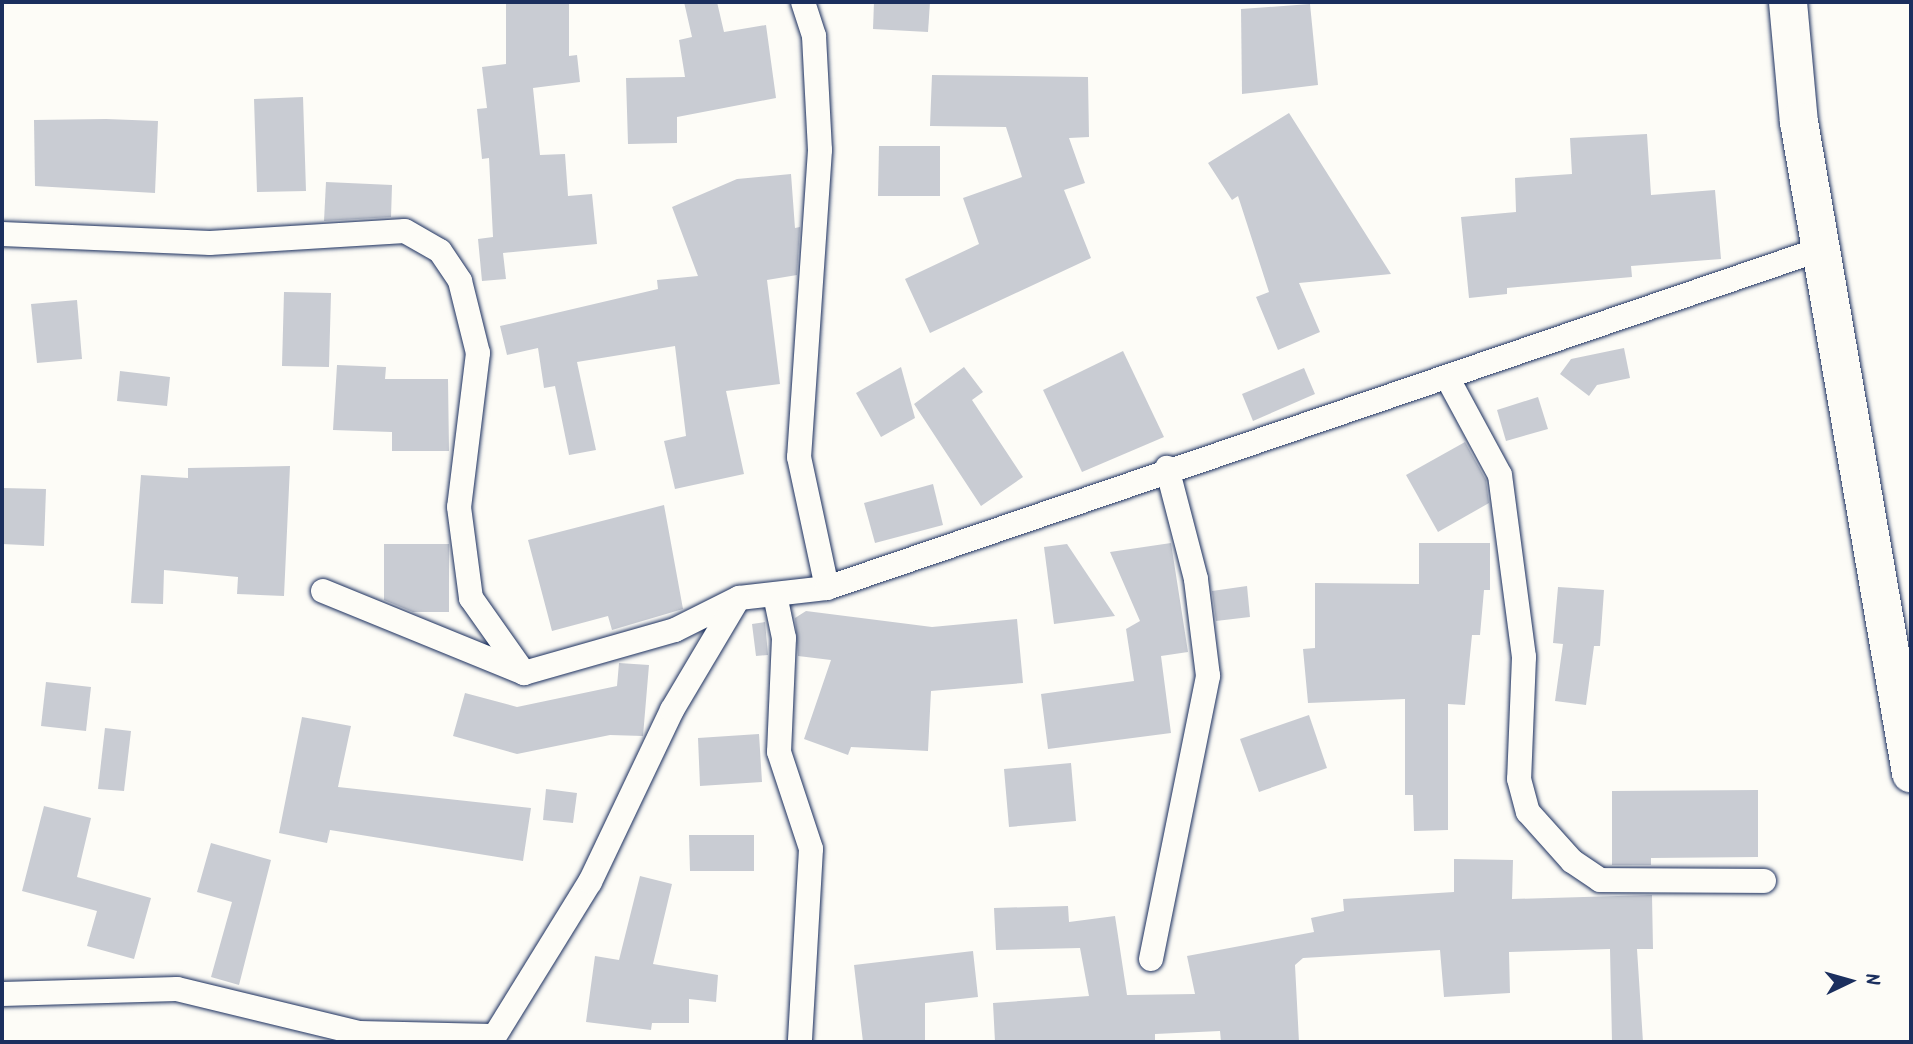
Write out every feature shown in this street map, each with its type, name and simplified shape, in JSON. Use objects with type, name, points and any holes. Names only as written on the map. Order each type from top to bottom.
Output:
[{"type":"main road","points":[[1788,2],[1821,249],[1911,773]]},
{"type":"street","points":[[803,2],[814,36],[820,150],[799,457],[827,588]]},
{"type":"street","points":[[2,234],[210,243],[405,231],[440,251],[460,281],[478,353],[459,507],[471,598],[524,673]]},
{"type":"street","points":[[323,591],[524,673],[675,630],[739,598],[827,588],[1167,468],[1447,377],[1821,249]]},
{"type":"street","points":[[1447,377],[1500,475],[1524,656],[1519,779],[1528,813],[1600,880],[1764,881]]},
{"type":"street","points":[[1151,959],[1208,676],[1198,590],[1167,468]]},
{"type":"street","points":[[775,595],[784,638],[779,752],[811,849],[800,1042]]},
{"type":"street","points":[[2,994],[177,989],[359,1033],[492,1039],[590,881],[672,710],[739,598]]},
{"type":"building","points":[[506,2],[569,2],[569,56],[577,55],[580,82],[533,88],[540,155],[565,154],[568,196],[592,194],[597,244],[503,253],[506,279],[482,281],[478,239],[493,237],[489,158],[482,159],[477,109],[487,108],[482,67],[506,64]]},
{"type":"building","points":[[684,2],[717,2],[724,32],[766,25],[776,98],[677,117],[677,143],[628,144],[626,78],[685,77],[679,40],[692,37]]},
{"type":"building","points":[[874,2],[930,2],[928,32],[873,29]]},
{"type":"building","points":[[1310,4],[1318,85],[1242,94],[1241,9]]},
{"type":"building","points":[[932,75],[1088,77],[1089,137],[1069,138],[1085,183],[1064,190],[1091,258],[930,333],[905,279],[979,244],[963,198],[1022,177],[1006,127],[930,126]]},
{"type":"building","points":[[303,97],[306,191],[257,192],[254,99]]},
{"type":"building","points":[[1289,113],[1391,274],[1299,283],[1320,332],[1278,350],[1256,297],[1269,292],[1238,196],[1232,200],[1208,163]]},
{"type":"building","points":[[34,120],[158,121],[155,193],[35,186]]},
{"type":"building","points":[[1647,134],[1651,195],[1715,190],[1721,259],[1631,266],[1632,277],[1507,288],[1507,294],[1469,298],[1461,217],[1516,212],[1515,178],[1572,174],[1570,138]]},
{"type":"building","points":[[879,146],[940,146],[940,196],[878,196]]},
{"type":"building","points":[[791,174],[795,228],[800,227],[797,275],[767,280],[780,384],[726,391],[744,474],[675,489],[664,441],[686,436],[675,346],[577,362],[596,450],[569,455],[555,386],[544,388],[538,348],[507,355],[500,326],[658,289],[657,280],[698,276],[672,207],[737,179]]},
{"type":"building","points":[[326,182],[392,185],[391,217],[324,221]]},
{"type":"building","points":[[284,292],[331,293],[329,367],[282,366]]},
{"type":"building","points":[[77,300],[82,359],[37,363],[31,304]]},
{"type":"building","points":[[1624,348],[1630,378],[1597,385],[1589,396],[1560,374],[1571,359]]},
{"type":"building","points":[[1123,351],[1164,437],[1082,472],[1043,390]]},
{"type":"building","points":[[337,365],[386,367],[385,379],[448,379],[449,451],[392,451],[392,432],[333,430]]},
{"type":"building","points":[[901,367],[915,418],[881,437],[856,393]]},
{"type":"building","points":[[964,367],[983,392],[972,400],[1023,477],[981,506],[914,404]]},
{"type":"building","points":[[1304,368],[1315,394],[1253,421],[1242,394]]},
{"type":"building","points":[[120,371],[170,377],[167,406],[117,401]]},
{"type":"building","points":[[1538,397],[1548,429],[1506,441],[1497,410]]},
{"type":"building","points":[[1465,442],[1486,480],[1489,503],[1438,532],[1406,475]]},
{"type":"building","points":[[290,466],[284,596],[237,594],[238,577],[164,570],[163,604],[131,603],[141,475],[188,478],[188,468]]},
{"type":"building","points":[[933,484],[943,525],[875,543],[864,503]]},
{"type":"building","points":[[2,488],[46,489],[44,546],[2,544]]},
{"type":"building","points":[[664,505],[683,609],[612,630],[608,616],[552,631],[528,540]]},
{"type":"building","points":[[1171,543],[1188,652],[1161,656],[1171,733],[1048,749],[1041,694],[1134,681],[1126,629],[1140,621],[1110,552]]},
{"type":"building","points":[[1419,543],[1490,543],[1490,590],[1484,590],[1480,635],[1472,635],[1465,705],[1448,704],[1448,830],[1414,831],[1413,795],[1405,795],[1405,699],[1308,703],[1303,649],[1315,648],[1315,583],[1419,584]]},
{"type":"building","points":[[384,544],[449,544],[449,612],[413,612],[384,600]]},
{"type":"building","points":[[1067,544],[1115,616],[1054,624],[1044,547]]},
{"type":"building","points":[[1247,586],[1250,617],[1216,621],[1212,591]]},
{"type":"building","points":[[1558,587],[1604,590],[1600,646],[1594,646],[1586,705],[1555,701],[1563,644],[1553,643]]},
{"type":"building","points":[[806,611],[932,627],[1017,619],[1023,683],[931,691],[928,751],[851,747],[848,755],[804,739],[831,660],[798,656],[795,618]]},
{"type":"building","points":[[765,622],[768,655],[756,656],[752,624]]},
{"type":"building","points":[[619,663],[649,665],[643,736],[610,735],[517,754],[453,736],[465,693],[517,707],[617,686]]},
{"type":"building","points":[[46,682],[91,687],[86,731],[41,726]]},
{"type":"building","points":[[1309,715],[1327,768],[1259,792],[1240,739]]},
{"type":"building","points":[[302,717],[351,726],[338,787],[531,808],[523,861],[330,830],[327,843],[279,833]]},
{"type":"building","points":[[105,728],[131,731],[124,791],[98,789]]},
{"type":"building","points":[[759,734],[762,782],[700,786],[698,738]]},
{"type":"building","points":[[1071,763],[1076,821],[1009,827],[1004,769]]},
{"type":"building","points":[[546,789],[577,793],[573,823],[543,820]]},
{"type":"building","points":[[1758,790],[1758,857],[1651,858],[1651,865],[1612,865],[1612,791]]},
{"type":"building","points":[[44,806],[91,818],[77,877],[151,898],[134,959],[87,946],[97,911],[22,891]]},
{"type":"building","points":[[689,835],[754,835],[754,871],[690,871]]},
{"type":"building","points":[[211,843],[271,860],[239,985],[211,977],[232,902],[197,892]]},
{"type":"building","points":[[1454,859],[1513,860],[1512,899],[1652,895],[1653,949],[1637,949],[1643,1042],[1612,1042],[1610,949],[1509,952],[1510,993],[1444,997],[1440,950],[1303,958],[1295,965],[1299,1042],[1221,1042],[1220,1031],[1155,1034],[1155,1042],[995,1042],[993,1003],[1089,996],[1080,948],[996,950],[994,908],[1068,906],[1069,922],[1115,916],[1127,995],[1195,994],[1187,956],[1314,932],[1311,918],[1344,911],[1343,899],[1454,892]]},
{"type":"building","points":[[640,876],[672,884],[653,964],[718,975],[716,1002],[689,999],[689,1023],[652,1023],[651,1030],[586,1022],[595,956],[619,960]]},
{"type":"building","points":[[973,951],[978,997],[925,1003],[925,1042],[863,1042],[854,965]]}]
